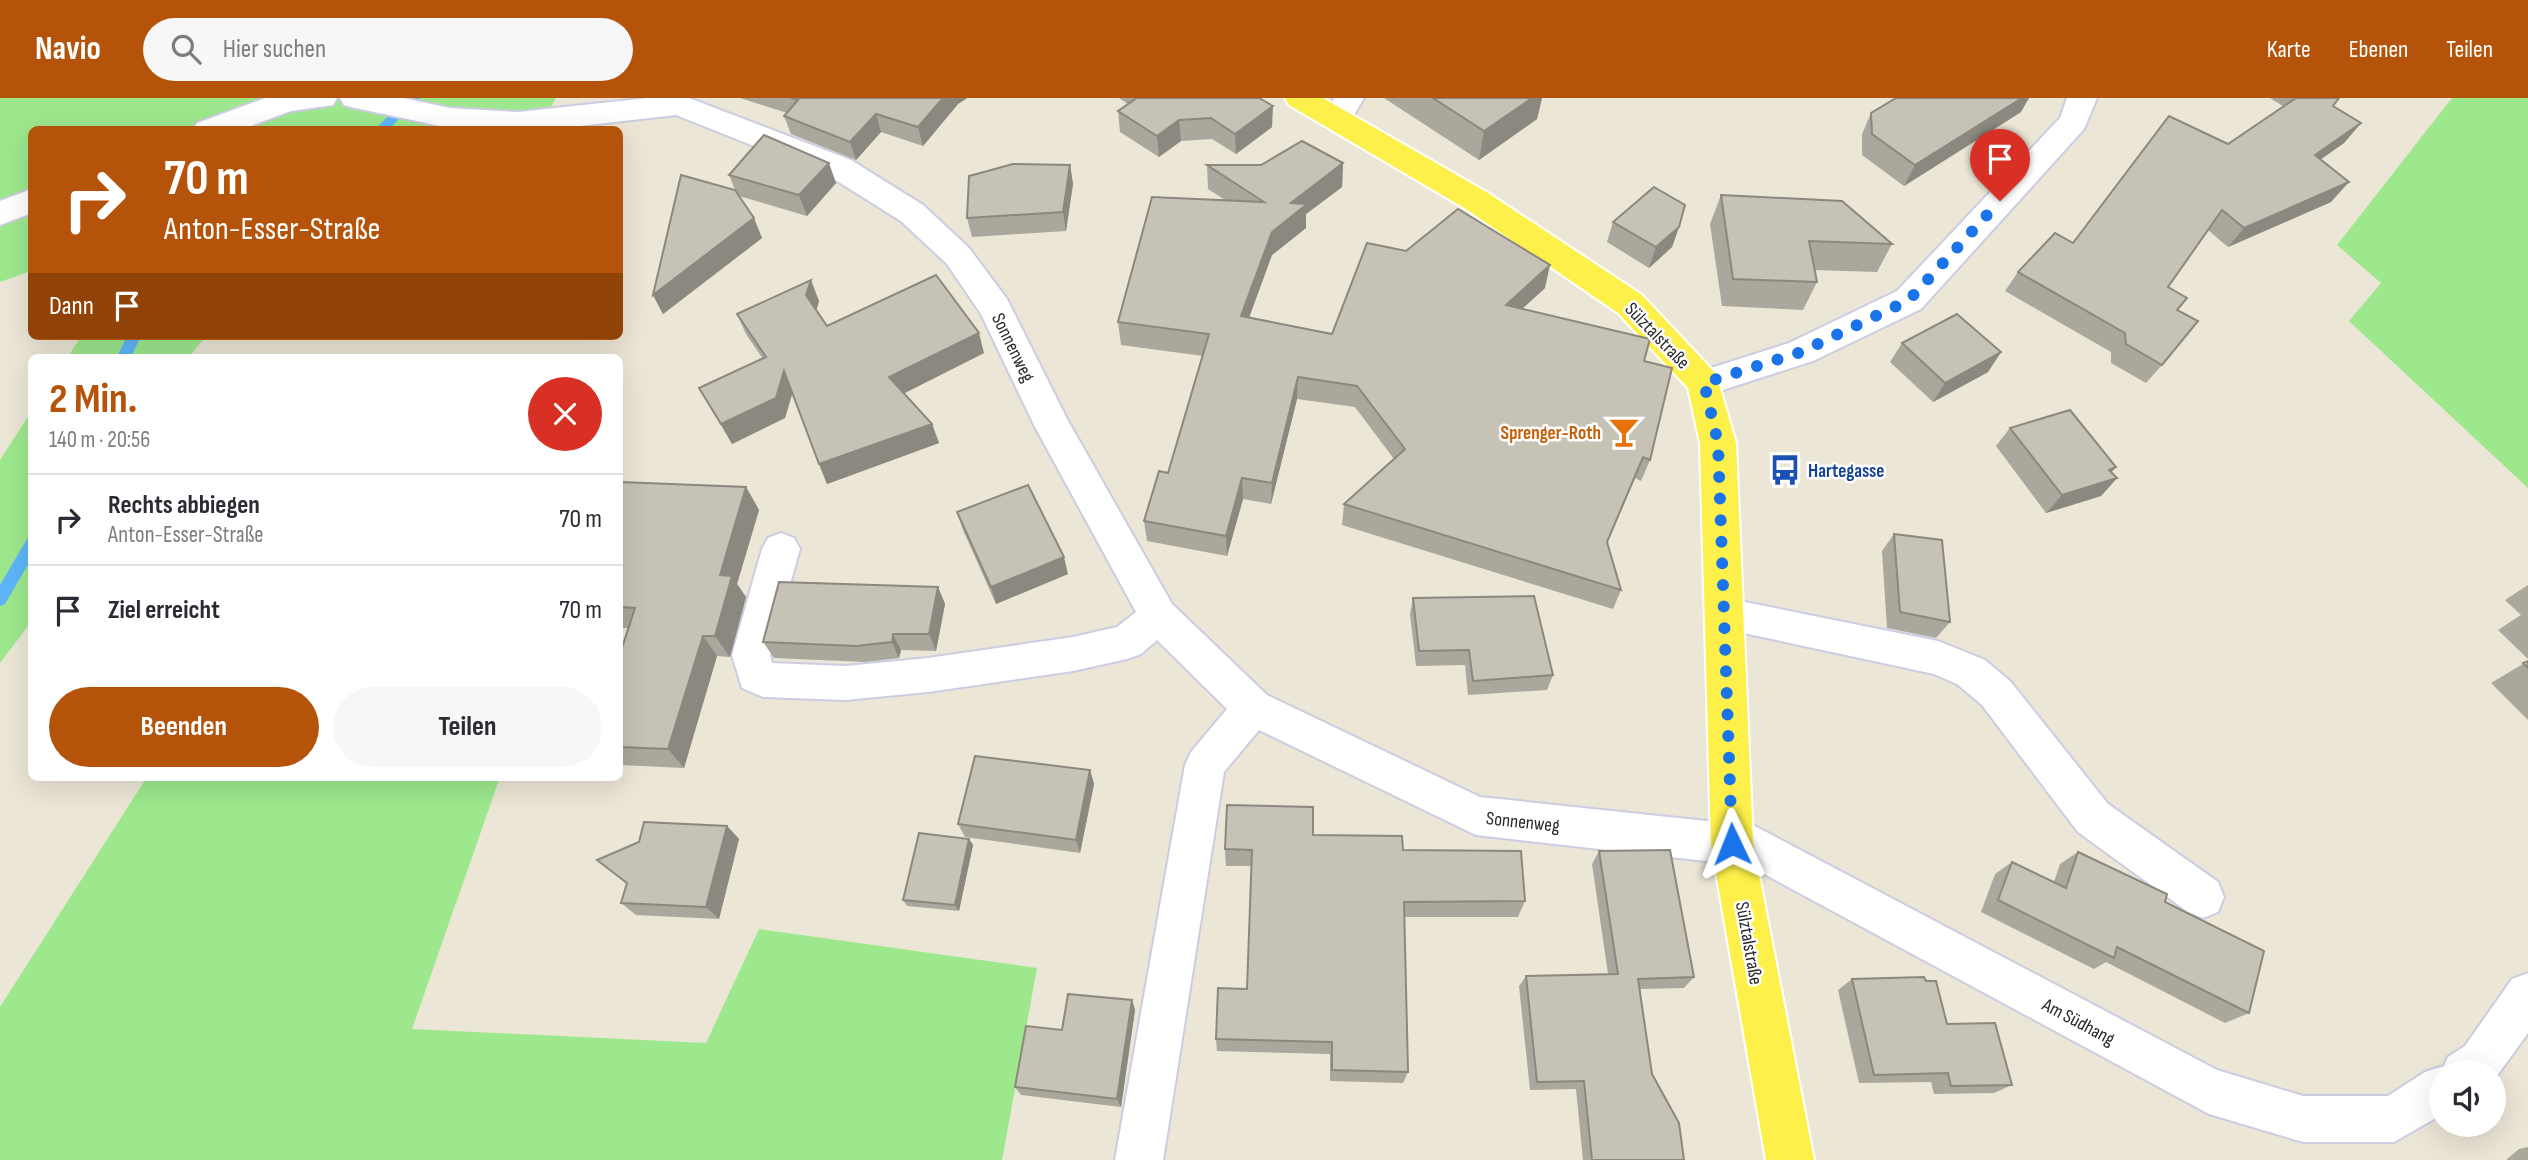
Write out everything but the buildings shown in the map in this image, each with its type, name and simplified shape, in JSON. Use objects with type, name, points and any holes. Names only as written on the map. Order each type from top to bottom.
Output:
[{"type":"main road","name":"Sülztalstraße","points":[[1300,98],[1342,109],[1630,304],[1704,383],[1718,443],[1732,839],[1790,1160]]},
{"type":"street","points":[[219,126],[288,102],[322,98]]},
{"type":"street","points":[[1704,383],[1801,352],[1909,300],[2073,122],[2082,98]]},
{"type":"street","points":[[368,100],[450,118],[518,122],[680,102]]},
{"type":"street","name":"Sonnenweg","points":[[680,102],[840,168],[912,213],[958,256],[995,308],[1052,425],[1158,616],[1253,708],[1476,816],[1732,839]]},
{"type":"street","points":[[0,214],[28,202]]},
{"type":"street","points":[[781,549],[751,655],[756,676],[763,680],[846,683],[928,676],[1073,654],[1127,642],[1158,616]]},
{"type":"street","points":[[1724,614],[1938,658],[1971,672],[1996,693],[2093,818],[2203,897]]},
{"type":"street","points":[[1139,1160],[1205,765],[1253,708]]},
{"type":"street","name":"Am Südhang","points":[[1732,839],[2209,1091],[2303,1119],[2394,1119],[2429,1096]]},
{"type":"street","points":[[2482,1060],[2528,995]]},
{"type":"green space","points":[[0,98],[556,98],[540,126],[28,126],[28,272],[0,282]]},
{"type":"green space","points":[[2452,98],[2528,98],[2528,488],[2349,321],[2381,283],[2337,245]]},
{"type":"green space","points":[[79,340],[203,340],[191,354],[70,354]]},
{"type":"green space","points":[[28,417],[28,626],[0,663],[0,460]]},
{"type":"green space","points":[[144,781],[499,781],[412,1029],[706,1043],[759,929],[1037,968],[1002,1160],[0,1160],[0,1007]]},
{"type":"waterway","points":[[384,126],[414,98]]},
{"type":"waterway","points":[[125,354],[132,340]]},
{"type":"waterway","points":[[0,599],[28,550]]},
{"type":"place","name":"Sprenger-Roth","points":[[1624,432]]},
{"type":"place","name":"Hartegasse","points":[[1785,470]]},
{"type":"route","points":[[1732,844],[1718,443],[1704,383],[1801,352],[1909,300],[2000,201]]}]
